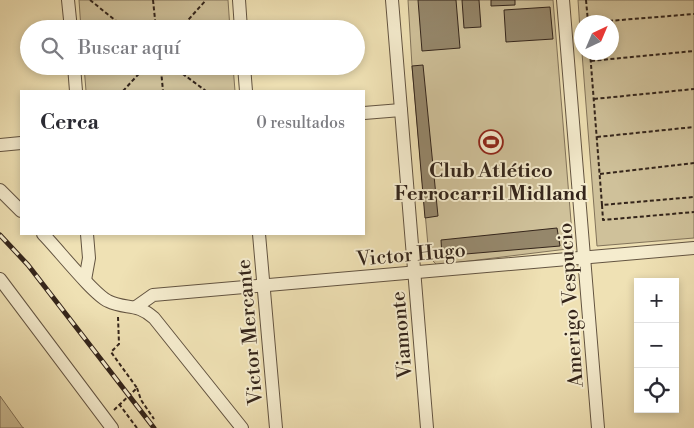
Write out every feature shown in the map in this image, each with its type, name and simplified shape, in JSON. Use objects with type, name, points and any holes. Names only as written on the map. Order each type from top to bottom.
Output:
[{"type":"street","points":[[68,0],[70,20]]},
{"type":"street","points":[[239,0],[240,20]]},
{"type":"street","name":"Viamonte","points":[[392,0],[427,428]]},
{"type":"street","name":"Amerigo Vespucio","points":[[563,0],[586,256],[598,428]]},
{"type":"street","points":[[75,75],[76,90]]},
{"type":"street","points":[[245,75],[246,90]]},
{"type":"street","points":[[365,113],[400,110]]},
{"type":"street","points":[[0,145],[20,143]]},
{"type":"street","points":[[0,190],[20,210]]},
{"type":"street","points":[[45,235],[103,298],[119,305],[144,310],[167,332],[242,428]]},
{"type":"street","points":[[85,280],[89,258],[87,235]]},
{"type":"street","name":"Victor Mercante","points":[[259,235],[276,428]]},
{"type":"street","name":"Victor Hugo","points":[[136,307],[153,295],[694,248]]},
{"type":"street","points":[[0,280],[108,423]]},
{"type":"path","points":[[90,0],[115,20]]},
{"type":"path","points":[[153,0],[155,20]]},
{"type":"path","points":[[188,20],[206,0]]},
{"type":"path","points":[[586,0],[587,15]]},
{"type":"path","points":[[619,20],[694,14]]},
{"type":"path","points":[[694,51],[591,61],[603,220],[694,212]]},
{"type":"path","points":[[124,90],[138,75]]},
{"type":"path","points":[[161,75],[163,90]]},
{"type":"path","points":[[184,75],[205,90]]},
{"type":"path","points":[[594,99],[694,89]]},
{"type":"path","points":[[596,137],[694,127]]},
{"type":"path","points":[[600,174],[694,163]]},
{"type":"path","points":[[602,205],[694,197]]},
{"type":"path","points":[[119,305],[119,344],[111,352],[138,388],[141,400],[154,419]]},
{"type":"path","points":[[108,423],[119,404],[138,388]]},
{"type":"path","points":[[119,404],[137,428]]},
{"type":"shaded area","points":[[79,0],[228,0],[229,20],[80,20]]},
{"type":"shaded area","name":"Club Atlético Ferrocarril Midland","points":[[408,0],[553,0],[573,246],[567,249],[437,265],[429,257]]},
{"type":"shaded area","points":[[578,0],[694,0],[694,238],[597,246],[583,60],[619,60],[619,15],[579,15]]},
{"type":"shaded area","points":[[85,75],[234,75],[235,90],[86,90]]},
{"type":"shaded area","points":[[0,396],[23,428],[0,428]]},
{"type":"building","points":[[418,0],[456,0],[460,48],[422,51]]},
{"type":"building","points":[[462,0],[479,0],[481,27],[464,28]]},
{"type":"building","points":[[491,0],[515,0],[515,5],[491,6]]},
{"type":"building","points":[[550,7],[553,39],[506,42],[504,10]]},
{"type":"building","points":[[423,65],[438,216],[425,218],[412,66]]},
{"type":"building","points":[[557,228],[560,246],[442,256],[441,240]]},
{"type":"railway","points":[[0,235],[28,265],[154,428]]},
{"type":"place","name":"Club Atlético Ferrocarril Midland","points":[[491,142]]}]
